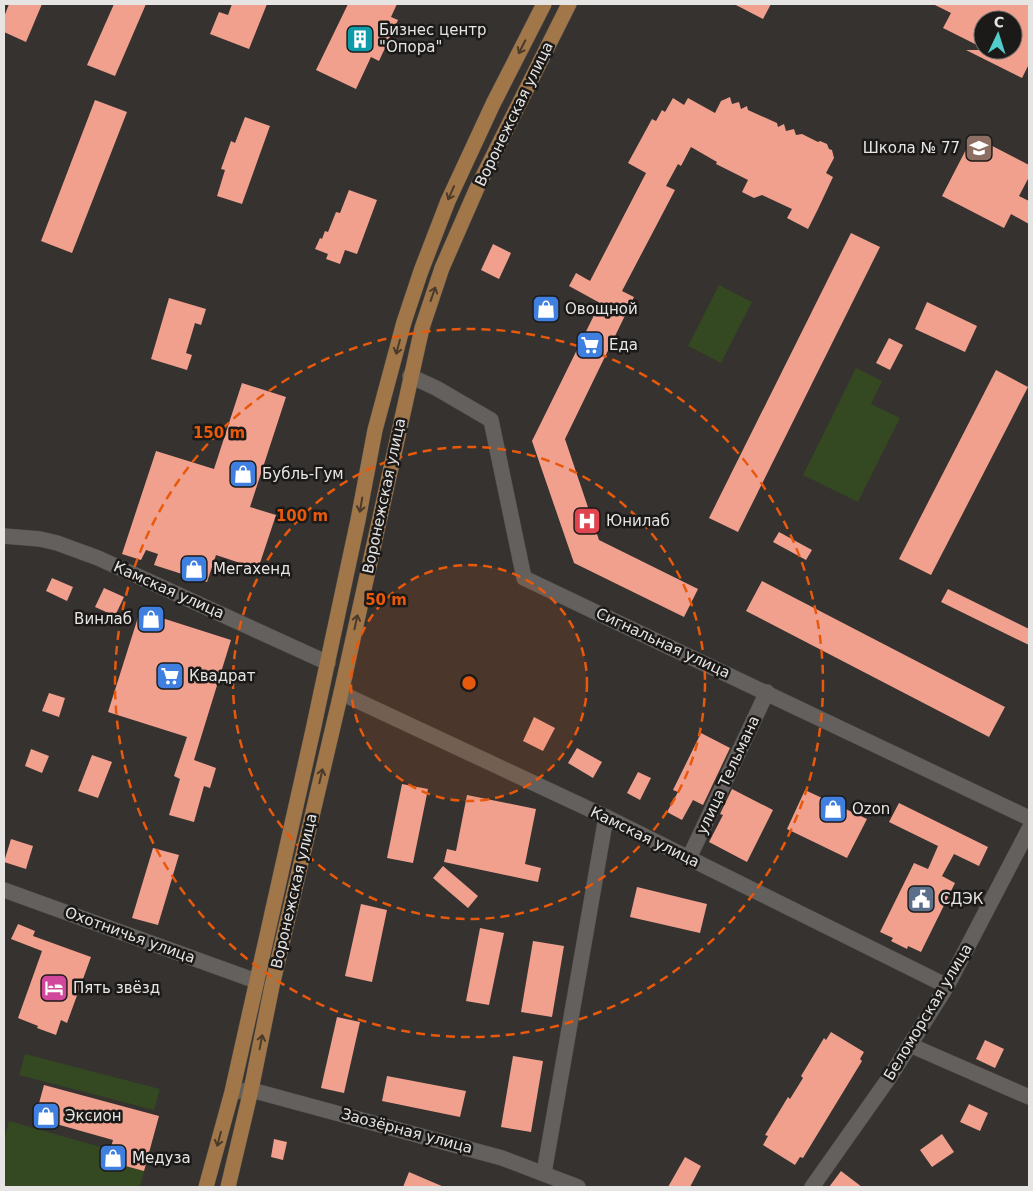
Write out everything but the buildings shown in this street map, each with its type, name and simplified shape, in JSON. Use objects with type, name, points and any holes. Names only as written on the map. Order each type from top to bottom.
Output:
[{"type":"main road","name":"Воронежская улица","points":[[206,1187],[232,1092],[328,663],[375,430],[404,322],[448,201],[471,149],[543,4]]},
{"type":"main road","name":"Воронежская улица","points":[[228,1187],[422,328],[442,268],[477,188],[569,4]]},
{"type":"street","name":"Сигнальная улица","points":[[410,376],[436,388],[491,420],[524,578],[1029,818]]},
{"type":"street","name":"Камская улица","points":[[4,536],[40,539],[98,558],[328,663]]},
{"type":"street","name":"улица Тельмана","points":[[689,858],[767,692]]},
{"type":"street","name":"Камская улица","points":[[341,693],[606,817],[947,986]]},
{"type":"street","points":[[544,1173],[606,817]]},
{"type":"street","name":"Беломорская улица","points":[[812,1187],[910,1045],[947,986],[1029,829]]},
{"type":"street","name":"Охотничья улица","points":[[4,890],[256,981]]},
{"type":"street","points":[[910,1045],[1029,1097]]},
{"type":"street","name":"Заозёрная улица","points":[[232,1092],[251,1090],[450,1142],[502,1158],[578,1187]]},
{"type":"green space","points":[[719,285],[752,302],[721,363],[688,346]]},
{"type":"green space","points":[[856,368],[882,381],[871,404],[900,418],[858,502],[803,475]]},
{"type":"green space","points":[[25,1054],[160,1089],[154,1110],[19,1075]]},
{"type":"green space","points":[[9,1121],[147,1160],[140,1187],[4,1187],[4,1141]]},
{"type":"place","name":"Бизнес центр \"Опора\"","points":[[360,39]]},
{"type":"place","name":"Школа № 77","points":[[979,148]]},
{"type":"place","name":"Овощной","points":[[546,309]]},
{"type":"place","name":"Еда","points":[[590,345]]},
{"type":"place","name":"Бубль-Гум","points":[[243,474]]},
{"type":"place","name":"Юнилаб","points":[[587,521]]},
{"type":"place","name":"Мегахенд","points":[[194,569]]},
{"type":"place","name":"Винлаб","points":[[151,619]]},
{"type":"place","name":"Квадрат","points":[[170,676]]},
{"type":"place","name":"Ozon","points":[[833,809]]},
{"type":"place","name":"СДЭК","points":[[921,899]]},
{"type":"place","name":"Пять звёзд","points":[[54,988]]},
{"type":"place","name":"Эксион","points":[[46,1116]]},
{"type":"place","name":"Медуза","points":[[113,1158]]}]
